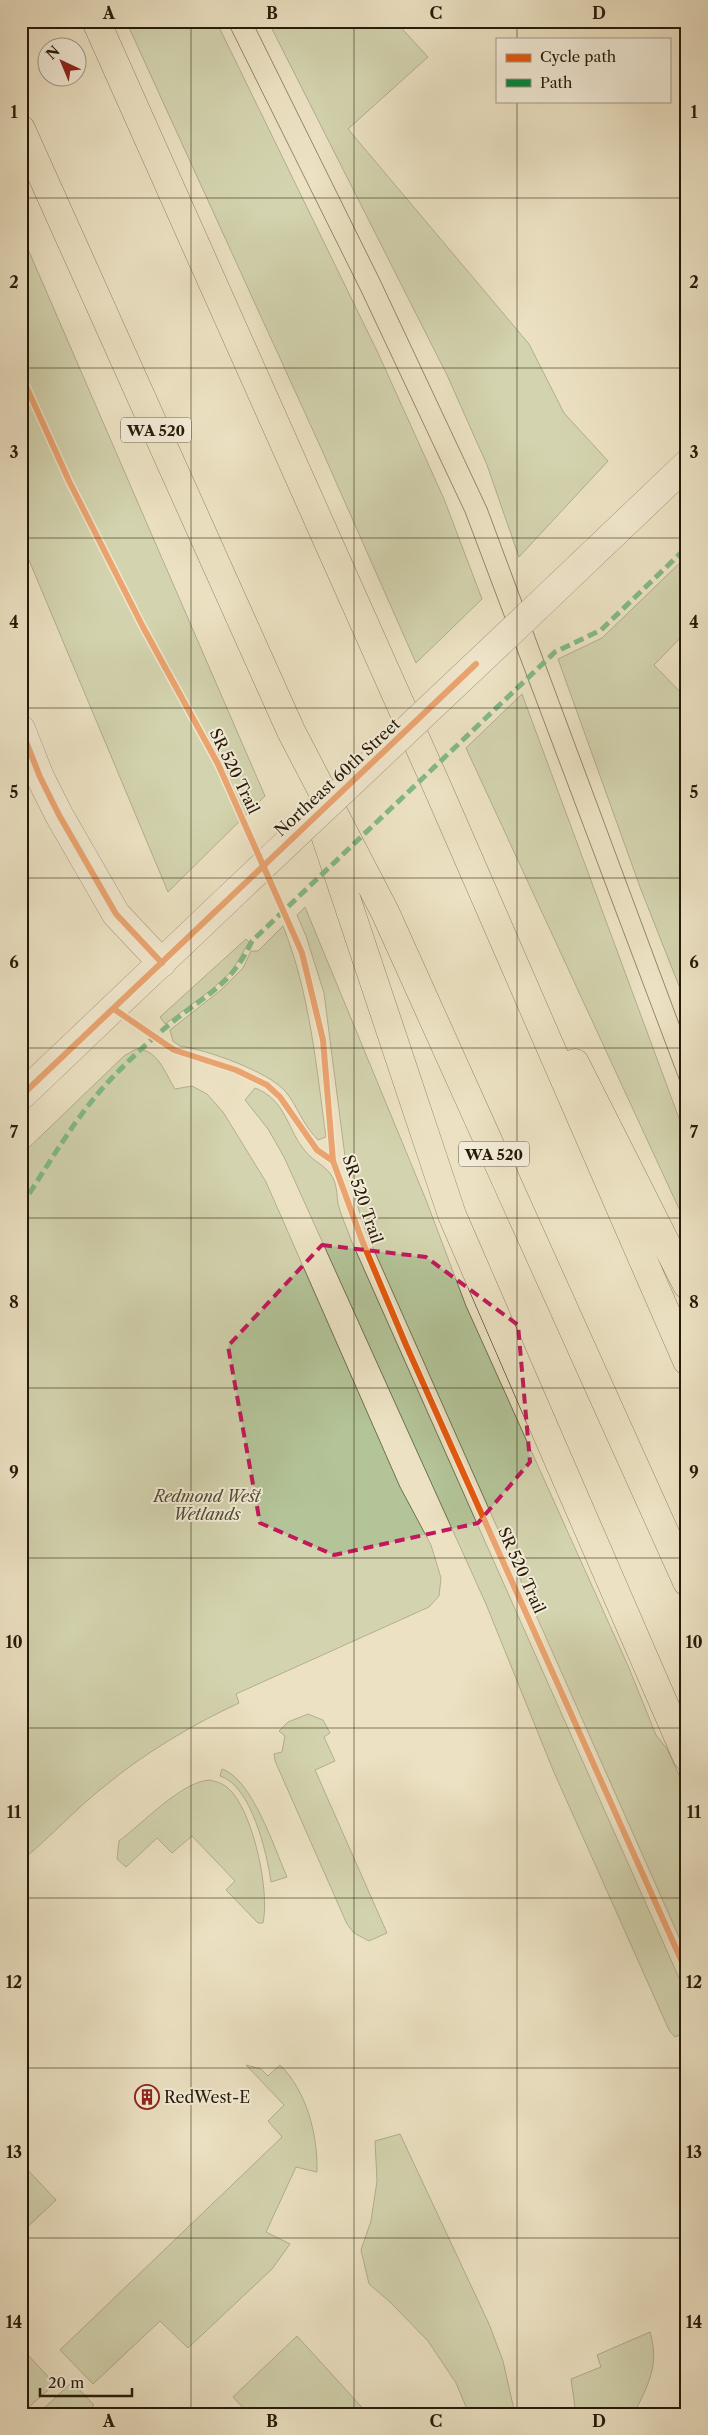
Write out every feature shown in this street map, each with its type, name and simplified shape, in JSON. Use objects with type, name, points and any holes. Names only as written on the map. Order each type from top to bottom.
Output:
[{"type":"highway","points":[[96,21],[439,792],[687,1362]]},
{"type":"highway","name":"WA 520","points":[[21,128],[291,731],[385,912],[687,1582]]},
{"type":"highway","points":[[291,731],[452,1215],[687,1757]]},
{"type":"highway","points":[[439,792],[687,1285]]},
{"type":"street","name":"Northeast 60th Street","points":[[26,1083],[162,963],[687,464]]},
{"type":"street","points":[[21,729],[40,777],[55,807],[116,914],[162,963]]},
{"type":"highlighted area","points":[[322,1245],[426,1257],[518,1325],[530,1462],[478,1523],[334,1555],[260,1523],[228,1346]]},
{"type":"green space","points":[[126,21],[216,21],[378,353],[444,499],[482,599],[416,663],[321,448]]},
{"type":"green space","points":[[268,21],[395,21],[428,57],[348,129],[529,344],[564,413],[608,461],[519,557],[487,465],[447,375]]},
{"type":"green space","points":[[21,233],[265,796],[168,892],[21,541]]},
{"type":"green space","points":[[687,556],[687,631],[654,665],[687,699],[687,1006],[640,887],[558,659],[602,638]]},
{"type":"green space","points":[[522,694],[687,1140],[687,1226],[466,748]]},
{"type":"green space","points":[[305,907],[426,1200],[466,1306],[629,1668],[656,1735],[667,1749],[687,1792],[687,1955],[366,1232],[347,1172],[324,993],[306,936],[297,915]]},
{"type":"green space","points":[[283,926],[300,978],[311,1030],[326,1137],[318,1140],[308,1128],[286,1092],[277,1084],[252,1069],[221,1057],[180,1046],[173,1041],[170,1030],[221,990],[243,968],[251,951],[258,951]]},
{"type":"green space","points":[[246,939],[249,942],[232,971],[211,990],[165,1024],[160,1017]]},
{"type":"green space","name":"Redmond West Wetlands","points":[[136,1049],[144,1050],[155,1057],[175,1089],[192,1086],[207,1094],[223,1112],[266,1182],[400,1487],[431,1545],[441,1578],[439,1596],[429,1607],[236,1694],[239,1703],[204,1720],[137,1761],[95,1794],[21,1861],[21,1155],[124,1056]]},
{"type":"green space","points":[[255,1088],[266,1093],[274,1100],[300,1144],[333,1178],[339,1209],[351,1240],[687,1996],[687,2032],[675,2037],[669,2030],[553,1770],[486,1604],[284,1157],[268,1129],[245,1100]]},
{"type":"green space","points":[[308,1714],[323,1720],[330,1733],[324,1737],[335,1761],[315,1770],[387,1933],[369,1941],[354,1933],[347,1924],[275,1761],[274,1754],[282,1752],[285,1736],[279,1731],[288,1722]]},
{"type":"green space","points":[[222,1769],[233,1775],[252,1800],[269,1832],[287,1877],[271,1882],[266,1854],[256,1822],[240,1792],[231,1782],[220,1776]]},
{"type":"green space","points":[[210,1780],[226,1786],[237,1799],[252,1832],[262,1872],[265,1909],[263,1923],[258,1923],[226,1890],[235,1881],[192,1836],[172,1853],[157,1838],[126,1867],[117,1859],[119,1841],[175,1795],[199,1782]]},
{"type":"green space","points":[[246,2065],[261,2069],[268,2076],[280,2065],[304,2101],[313,2129],[317,2172],[296,2167],[266,2232],[290,2244],[272,2269],[188,2348],[160,2321],[93,2384],[60,2350],[282,2137],[268,2121],[284,2105]]},
{"type":"green space","points":[[400,2134],[489,2324],[503,2361],[515,2414],[469,2414],[456,2383],[428,2341],[390,2302],[369,2284],[361,2250],[371,2221],[377,2181],[375,2141]]},
{"type":"green space","points":[[21,2163],[56,2200],[21,2233]]},
{"type":"green space","points":[[650,2332],[654,2355],[653,2365],[648,2384],[634,2414],[576,2414],[571,2379],[601,2367],[597,2355]]},
{"type":"green space","points":[[297,2336],[368,2414],[249,2414],[233,2397]]},
{"type":"green space","points":[[26,2353],[55,2384],[21,2414],[21,2357]]},
{"type":"green space","points":[[72,2382],[94,2405],[85,2414],[38,2414]]},
{"type":"tram line","points":[[227,21],[362,293],[465,512],[687,1100]]},
{"type":"tram line","points":[[252,21],[380,280],[487,508],[687,1045]]},
{"type":"marked path","points":[[21,1206],[87,1108],[99,1092],[126,1064],[163,1030],[217,988],[235,969],[252,941],[555,652],[601,630],[687,547]]},
{"type":"cycle path","name":"SR 520 Trail","points":[[21,375],[69,481],[143,627],[218,764],[302,953],[323,1040],[333,1161],[363,1243],[406,1345],[687,1973]]},
{"type":"cycle path","points":[[21,1096],[476,664]]},
{"type":"cycle path","points":[[21,729],[40,777],[59,815],[116,914],[162,963]]},
{"type":"cycle path","name":"SR 520 Trail","points":[[114,1009],[174,1050],[236,1070],[267,1085],[280,1097],[317,1150],[333,1161]]},
{"type":"place","name":"RedWest-E","points":[[147,2097]]}]
